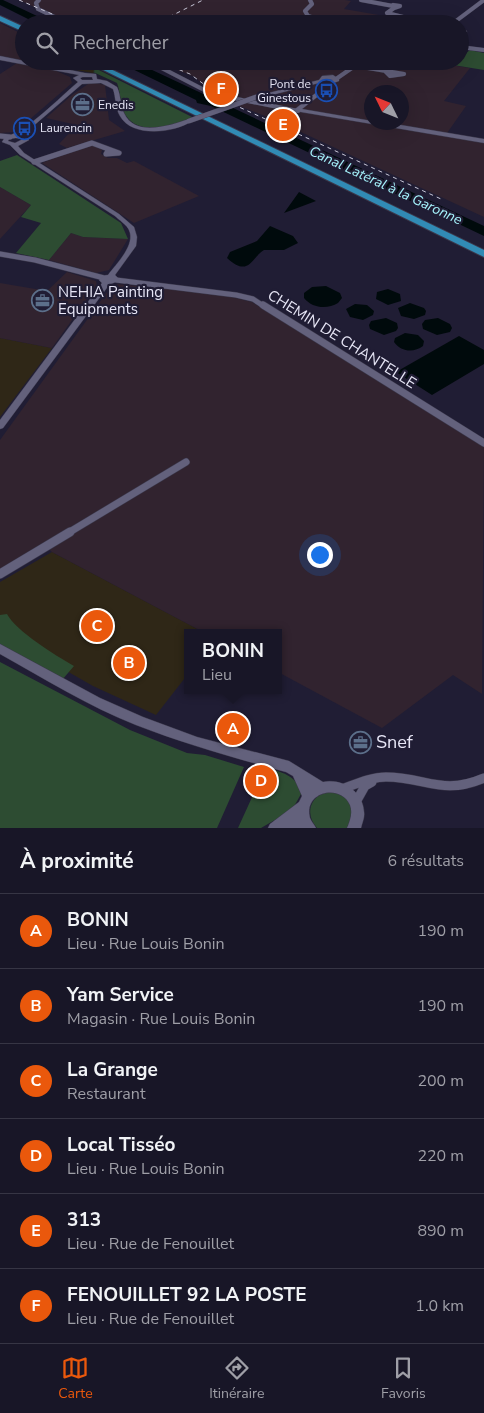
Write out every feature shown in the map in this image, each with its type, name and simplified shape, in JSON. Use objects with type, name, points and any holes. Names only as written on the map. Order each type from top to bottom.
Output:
[{"type":"highway","points":[[0,14],[15,21]]},
{"type":"highway","points":[[0,18],[15,26]]},
{"type":"highway","points":[[106,70],[484,254]]},
{"type":"highway","points":[[118,70],[484,247]]},
{"type":"street","points":[[37,0],[32,4],[33,7],[50,15]]},
{"type":"street","points":[[307,15],[305,11],[312,4],[310,0]]},
{"type":"street","points":[[361,0],[395,6]]},
{"type":"street","points":[[394,15],[387,13],[406,0]]},
{"type":"street","points":[[464,15],[484,0]]},
{"type":"street","points":[[469,48],[484,50]]},
{"type":"street","points":[[0,58],[15,61]]},
{"type":"street","points":[[62,70],[94,75],[95,79]]},
{"type":"street","points":[[62,70],[79,80],[95,79],[104,81],[115,88],[123,116],[135,125],[161,129],[256,97],[322,81],[322,78],[336,79],[349,70]]},
{"type":"street","points":[[167,70],[216,95],[286,108],[304,108],[316,113],[484,141]]},
{"type":"street","points":[[304,108],[318,95],[329,80],[348,70]]},
{"type":"street","points":[[379,70],[385,71]]},
{"type":"street","points":[[6,138],[26,129],[85,74]]},
{"type":"street","points":[[288,88],[306,87],[315,91],[318,95]]},
{"type":"street","points":[[20,152],[26,129]]},
{"type":"street","points":[[6,138],[23,140]]},
{"type":"street","points":[[0,426],[109,279],[132,246],[134,237],[132,228],[117,215],[34,162],[20,152],[6,138]]},
{"type":"street","points":[[13,145],[23,140]]},
{"type":"street","points":[[34,162],[92,143],[108,151]]},
{"type":"street","name":"CHEMIN DE CHANTELLE","points":[[0,254],[29,258],[109,279],[162,288],[215,290],[253,299],[484,443]]},
{"type":"street","points":[[0,574],[186,462]]},
{"type":"street","points":[[0,649],[96,702],[139,721],[197,742],[278,763],[321,787],[342,789],[379,778],[389,777],[440,788],[456,788],[472,785],[484,778]]},
{"type":"street","points":[[277,827],[290,823],[308,826],[306,802],[298,773]]},
{"type":"street","points":[[356,802],[366,786],[379,778]]},
{"type":"street","points":[[277,827],[321,787]]},
{"type":"street","points":[[342,789],[356,802],[359,812],[358,826]]},
{"type":"shaded area","points":[[19,0],[345,0],[351,1],[344,9],[379,15],[52,15]]},
{"type":"shaded area","points":[[0,23],[15,30],[15,60],[0,57]]},
{"type":"shaded area","points":[[15,64],[15,70],[54,70],[70,77],[72,83],[15,132],[0,133],[0,74]]},
{"type":"shaded area","points":[[76,70],[93,70],[95,71],[93,73]]},
{"type":"shaded area","points":[[178,70],[468,70],[444,101],[466,106],[445,136],[484,143],[484,217],[275,120],[216,97],[195,77]]},
{"type":"shaded area","points":[[91,82],[105,85],[109,120],[125,131],[67,148],[59,144],[77,125],[46,118],[72,95]]},
{"type":"shaded area","points":[[88,145],[102,150],[101,154],[108,158],[117,158],[127,163],[134,161],[199,196],[134,223],[42,163]]},
{"type":"shaded area","points":[[0,187],[31,205],[0,239]]},
{"type":"shaded area","points":[[71,233],[83,237],[128,239],[109,270],[96,273],[49,260]]},
{"type":"shaded area","points":[[67,272],[96,281],[97,285],[52,348],[0,338],[0,283],[47,291]]},
{"type":"shaded area","points":[[116,284],[215,293],[252,302],[484,447],[482,694],[453,675],[382,728],[282,674],[282,629],[197,629],[52,552],[43,543],[0,569],[0,440],[110,288]]},
{"type":"shaded area","points":[[0,338],[52,348],[0,417]]},
{"type":"shaded area","points":[[52,552],[197,629],[184,629],[184,679],[156,715],[93,686],[0,633],[0,582]]},
{"type":"green space","points":[[469,51],[484,53],[484,70],[469,68]]},
{"type":"green space","points":[[93,70],[99,70],[194,118],[168,126],[150,128],[133,123],[123,110],[117,83],[93,72],[95,71]]},
{"type":"green space","points":[[17,155],[121,223],[128,239],[83,237],[71,233],[49,260],[16,253],[41,223],[21,217],[31,205],[0,187],[0,161]]},
{"type":"green space","points":[[7,614],[27,635],[74,666],[62,680],[0,645],[0,615]]},
{"type":"green space","points":[[0,662],[130,730],[187,753],[205,755],[244,767],[217,828],[0,828]]},
{"type":"green space","points":[[273,770],[283,773],[298,784],[301,794],[292,810],[261,828],[238,828],[263,773]]},
{"type":"green space","points":[[327,792],[342,795],[350,803],[351,814],[347,828],[317,828],[313,823],[310,812],[313,802],[321,794]]},
{"type":"water","points":[[0,0],[3,0],[35,15],[20,15],[0,5]]},
{"type":"water","name":"Canal Latéral à la Garonne","points":[[134,70],[152,70],[484,226],[484,236],[211,106],[197,103],[196,100]]},
{"type":"water","points":[[299,192],[316,201],[284,213]]},
{"type":"water","points":[[270,226],[293,236],[298,243],[284,250],[264,250],[245,266],[234,264],[227,258],[230,252],[257,241]]},
{"type":"water","points":[[326,286],[340,293],[342,298],[338,303],[321,307],[308,302],[304,298],[304,293],[312,287]]},
{"type":"water","points":[[388,289],[400,294],[401,301],[388,305],[376,299],[377,292]]},
{"type":"water","points":[[410,303],[424,308],[426,311],[425,315],[414,319],[401,316],[398,308]]},
{"type":"water","points":[[355,304],[367,305],[374,311],[373,315],[363,320],[350,317],[346,309]]},
{"type":"water","points":[[386,318],[397,323],[398,328],[396,331],[384,335],[370,329],[371,321]]},
{"type":"water","points":[[438,318],[450,324],[452,328],[450,332],[437,335],[423,329],[422,324],[425,320]]},
{"type":"water","points":[[405,333],[418,335],[424,341],[423,346],[416,350],[400,348],[394,342],[395,338]]},
{"type":"water","points":[[459,336],[484,350],[484,364],[432,395],[396,372]]},
{"type":"railway","points":[[19,0],[55,15]]},
{"type":"railway","points":[[173,15],[203,0]]},
{"type":"railway","points":[[180,70],[190,74],[228,102],[441,199]]},
{"type":"place","name":"FENOUILLET 92 LA POSTE","points":[[221,89]]},
{"type":"place","name":"Pont de Ginestous","points":[[327,91]]},
{"type":"place","name":"Enedis","points":[[82,105]]},
{"type":"place","name":"313","points":[[283,125]]},
{"type":"place","name":"Laurencin","points":[[24,128]]},
{"type":"place","name":"NEHIA Painting Equipments","points":[[42,301]]},
{"type":"place","name":"La Grange","points":[[97,626]]},
{"type":"place","name":"Yam Service","points":[[129,663]]},
{"type":"place","name":"BONIN","points":[[233,729]]},
{"type":"place","name":"Snef","points":[[360,742]]},
{"type":"place","name":"Local Tisséo","points":[[261,781]]}]
